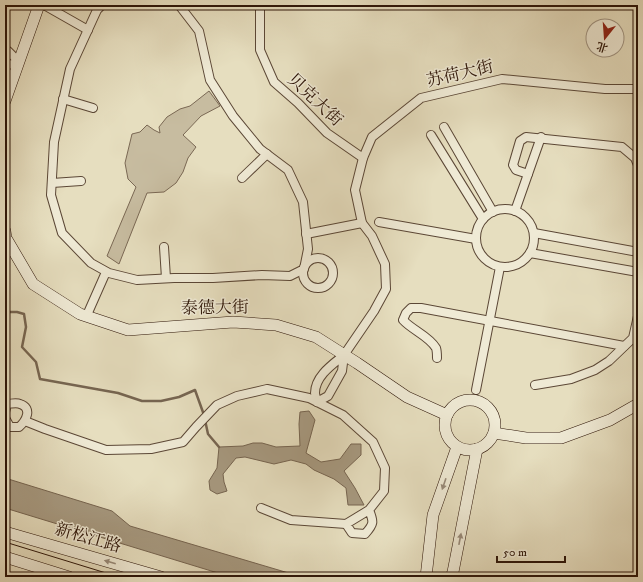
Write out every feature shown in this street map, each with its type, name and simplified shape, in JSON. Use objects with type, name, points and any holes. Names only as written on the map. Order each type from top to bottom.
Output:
[{"type":"street","points":[[5,101],[39,5]]},
{"type":"street","points":[[44,5],[88,30]]},
{"type":"street","points":[[102,5],[97,10],[70,69],[54,142],[51,195],[62,233],[91,264],[106,272],[137,280],[262,275],[290,276],[304,269],[308,249],[303,202],[288,170],[260,149],[233,116],[210,80],[200,31],[180,5]]},
{"type":"street","name":"贝克大街","points":[[260,5],[260,50],[274,82],[298,103],[327,133],[363,158]]},
{"type":"street","points":[[5,50],[19,62]]},
{"type":"street","points":[[5,66],[19,62]]},
{"type":"street","name":"苏荷大街","points":[[362,223],[356,190],[363,158],[372,137],[421,98],[502,79],[605,89],[638,89]]},
{"type":"street","points":[[63,99],[93,108]]},
{"type":"street","points":[[444,127],[492,212]]},
{"type":"street","points":[[431,135],[483,219]]},
{"type":"street","points":[[528,174],[516,170],[513,165],[520,141],[526,137],[541,137],[622,147],[635,158],[638,165]]},
{"type":"street","points":[[515,211],[541,137]]},
{"type":"street","points":[[242,178],[267,154]]},
{"type":"street","points":[[52,183],[81,181]]},
{"type":"street","points":[[500,209],[515,211],[527,219],[534,233],[533,246],[530,253],[525,260],[509,267],[500,267],[491,264],[483,257],[478,249],[476,232],[483,219],[492,212],[500,209]]},
{"type":"street","points":[[379,222],[476,239]]},
{"type":"street","points":[[306,234],[362,223],[372,236],[385,264],[386,289],[374,311],[344,355],[330,366],[318,381],[315,392],[317,402]]},
{"type":"street","name":"泰德大街","points":[[5,231],[6,238],[33,284],[80,314],[87,315],[128,330],[233,322],[276,325],[316,337],[407,397],[447,415]]},
{"type":"street","points":[[534,233],[638,252]]},
{"type":"street","points":[[164,247],[166,278]]},
{"type":"street","points":[[530,253],[638,272]]},
{"type":"street","points":[[476,390],[500,267]]},
{"type":"street","points":[[87,315],[106,272]]},
{"type":"street","points":[[437,358],[436,349],[427,339],[403,320],[406,313],[411,308],[422,308],[624,346]]},
{"type":"street","points":[[535,385],[571,379],[595,370],[609,361],[632,338],[638,316]]},
{"type":"street","points":[[317,402],[328,396],[342,371],[344,355]]},
{"type":"street","points":[[25,421],[106,450],[151,449],[183,442],[217,405],[237,396],[267,389],[310,398],[343,416],[373,442],[385,468],[384,491],[369,510],[346,524],[290,520],[261,508]]},
{"type":"street","points":[[462,401],[475,401],[484,405],[491,411],[495,424],[494,433],[489,442],[477,449],[470,450],[457,447],[449,439],[446,432],[445,425],[447,415],[454,406],[462,401]]},
{"type":"street","points":[[5,418],[10,427],[19,427],[25,421],[27,412],[25,406],[18,403],[6,406]]},
{"type":"street","points":[[494,433],[526,438],[561,438],[610,420],[638,404]]},
{"type":"street","points":[[426,577],[433,515],[457,447]]},
{"type":"street","points":[[451,577],[477,449]]},
{"type":"street","points":[[346,524],[352,532],[365,534],[372,527],[373,520],[369,510]]},
{"type":"street","name":"新松江路","points":[[5,532],[161,577]]},
{"type":"street","points":[[5,557],[69,577]]},
{"type":"shaded area","points":[[209,91],[220,106],[201,116],[183,135],[196,147],[188,158],[183,172],[176,183],[164,192],[147,193],[119,264],[107,256],[136,187],[128,179],[125,163],[132,134],[140,132],[147,125],[160,133],[159,127],[167,117],[180,109],[190,106]]},
{"type":"shaded area","points":[[309,411],[315,420],[306,453],[321,462],[340,459],[351,444],[361,444],[361,455],[344,471],[364,505],[348,505],[346,488],[334,479],[314,470],[306,464],[291,460],[274,464],[245,457],[236,458],[223,474],[227,491],[217,494],[210,490],[209,481],[217,468],[219,447],[243,446],[253,443],[262,443],[276,447],[300,446],[300,412]]},
{"type":"shaded area","points":[[5,478],[112,511],[130,526],[302,577],[231,577],[5,508]]},
{"type":"waterway","points":[[5,312],[17,312],[24,314],[26,327],[22,347],[36,362],[40,379],[118,393],[142,401],[161,401],[179,397],[195,390],[204,415]]},
{"type":"waterway","points":[[205,420],[208,434],[219,447]]},
{"type":"tram line","points":[[5,542],[119,577]]}]
